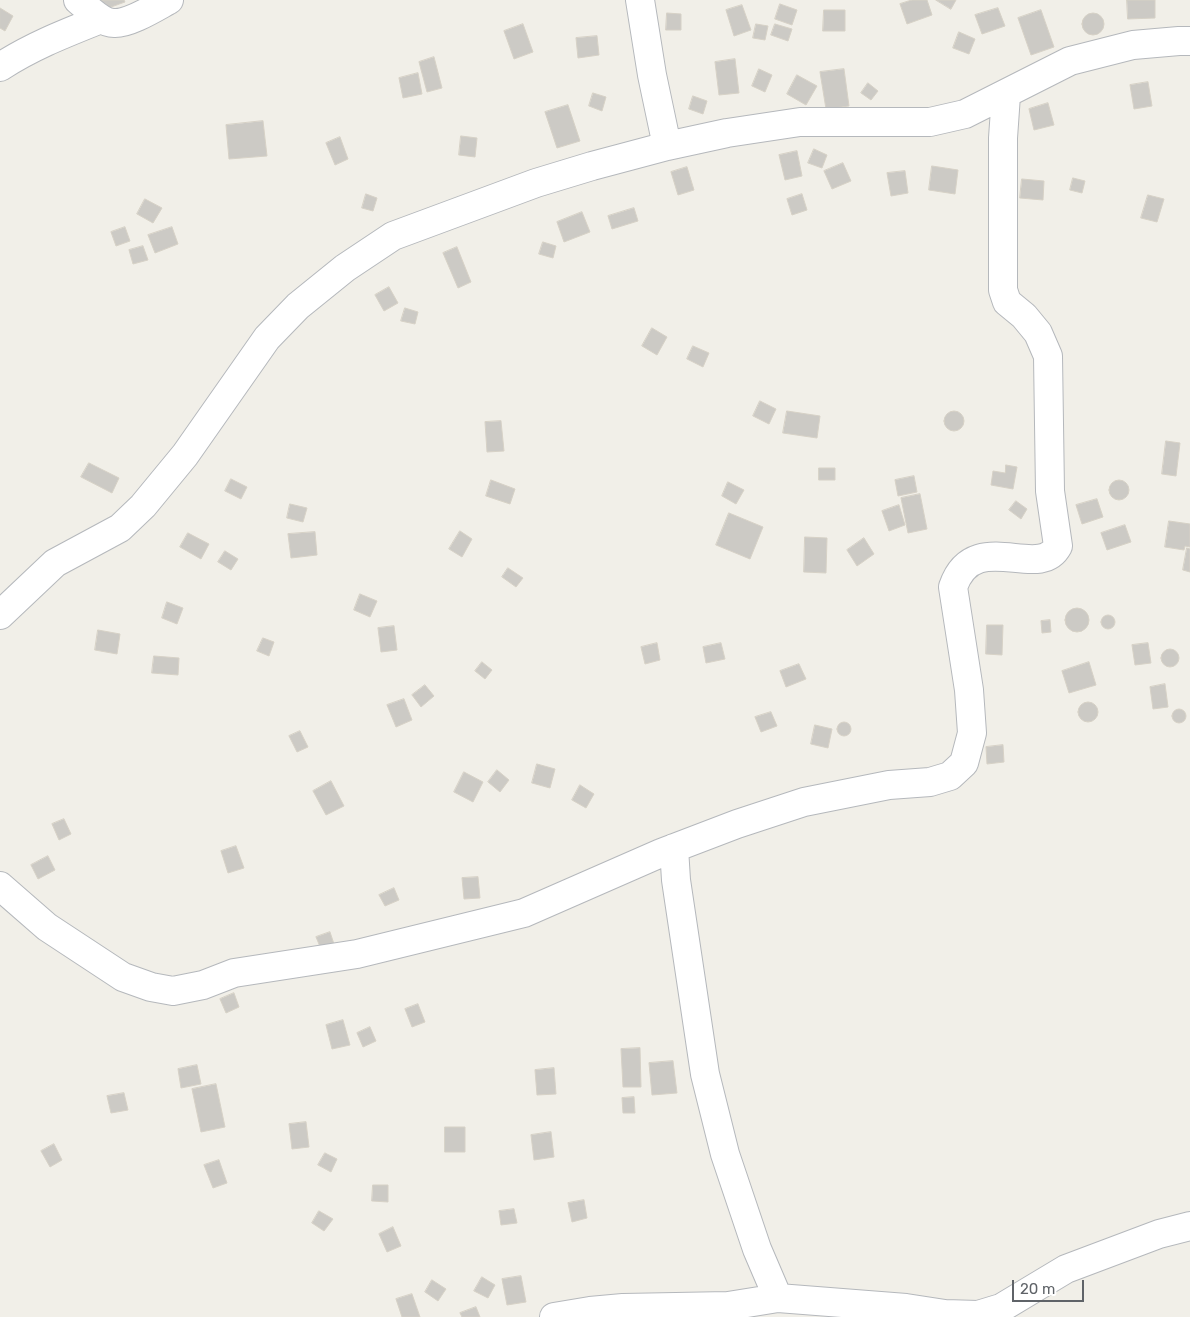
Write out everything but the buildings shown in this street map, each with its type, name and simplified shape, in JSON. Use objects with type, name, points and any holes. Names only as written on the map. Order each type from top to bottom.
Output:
[{"type":"street","points":[[78,0],[101,19],[114,23],[134,18],[169,0]]},
{"type":"street","points":[[640,0],[652,75],[667,146]]},
{"type":"street","points":[[0,67],[16,56],[59,35],[101,19]]},
{"type":"street","points":[[0,616],[56,564],[120,528],[143,506],[185,455],[267,338],[298,306],[345,268],[393,236],[573,172],[667,146],[727,133],[800,122],[930,122],[965,114],[1006,95],[1070,61],[1133,46],[1190,41]]},
{"type":"street","points":[[0,886],[47,928],[122,978],[151,987],[173,991],[204,985],[234,973],[357,954],[524,913],[674,848],[737,824],[804,802],[890,785],[930,782],[950,776],[964,763],[972,733],[969,690],[953,587],[957,574],[965,566],[982,558],[992,556],[1039,560],[1054,554],[1058,546],[1050,491],[1048,356],[1038,333],[1024,316],[1007,302],[1003,290],[1003,138],[1006,95]]},
{"type":"street","points":[[674,848],[676,880],[705,1074],[725,1154],[757,1249],[778,1298]]},
{"type":"street","points":[[554,1317],[598,1310],[728,1306],[778,1298],[906,1308],[945,1314],[978,1314],[1001,1308],[1066,1269],[1159,1234],[1190,1226]]}]
